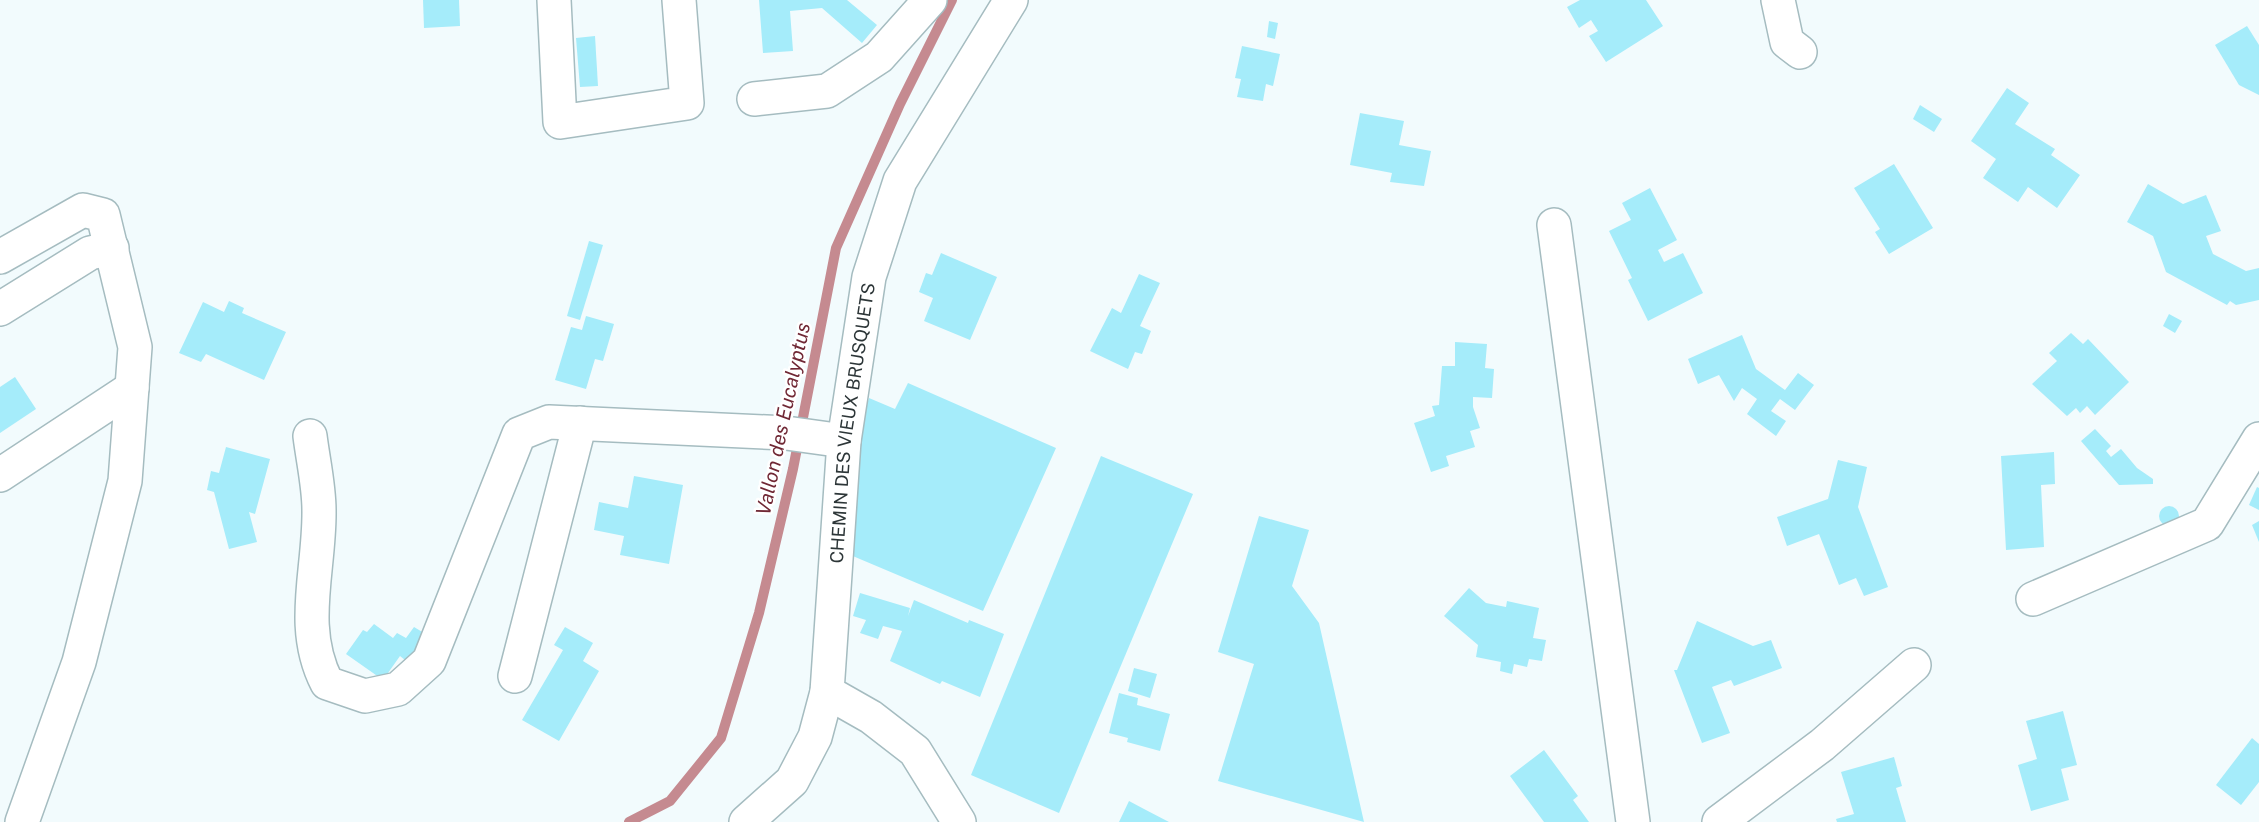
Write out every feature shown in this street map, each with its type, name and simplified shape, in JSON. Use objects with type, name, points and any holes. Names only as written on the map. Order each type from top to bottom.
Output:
[{"type":"street","points":[[554,0],[560,122],[687,103],[679,0]]},
{"type":"street","points":[[754,99],[827,91],[879,57],[930,0]]},
{"type":"street","name":"CHEMIN DES VIEUX BRUSQUETS","points":[[746,822],[792,781],[815,737],[827,693],[844,441],[869,277],[900,181],[1011,0]]},
{"type":"street","points":[[1778,0],[1787,42],[1800,52]]},
{"type":"street","points":[[0,258],[83,210],[103,215],[135,347],[125,481],[79,662],[22,822]]},
{"type":"street","points":[[1554,225],[1633,822]]},
{"type":"street","points":[[0,309],[90,253],[112,248]]},
{"type":"street","points":[[0,475],[132,388]]},
{"type":"street","points":[[310,436],[320,508],[311,632],[316,661],[327,684],[365,696],[398,689],[429,662],[519,434],[549,422],[799,435],[844,441]]},
{"type":"street","points":[[515,676],[580,423]]},
{"type":"street","points":[[2033,599],[2207,524],[2259,439]]},
{"type":"street","points":[[1719,822],[1822,745],[1914,665]]},
{"type":"street","points":[[827,693],[871,717],[915,751],[959,822]]},
{"type":"building","points":[[423,0],[459,0],[460,26],[424,28]]},
{"type":"building","points":[[759,0],[847,0],[877,25],[862,43],[822,8],[790,11],[793,51],[763,53]]},
{"type":"building","points":[[1580,0],[1646,0],[1663,26],[1606,62],[1589,36],[1598,31],[1591,20],[1579,28],[1567,7]]},
{"type":"building","points":[[1269,21],[1278,23],[1275,39],[1267,37]]},
{"type":"building","points":[[2247,26],[2259,45],[2259,95],[2239,85],[2215,45]]},
{"type":"building","points":[[595,36],[598,86],[580,87],[576,38]]},
{"type":"building","points":[[1242,46],[1280,54],[1273,86],[1266,84],[1263,101],[1237,97],[1241,79],[1235,78]]},
{"type":"building","points":[[2007,88],[2029,103],[2015,124],[2055,149],[2051,155],[2080,175],[2057,208],[2028,187],[2018,202],[1983,178],[1996,159],[1971,141]]},
{"type":"building","points":[[1920,105],[1942,119],[1934,132],[1913,119]]},
{"type":"building","points":[[1360,113],[1404,121],[1399,145],[1431,151],[1424,186],[1390,182],[1392,173],[1350,165]]},
{"type":"building","points":[[1894,164],[1933,228],[1889,254],[1875,232],[1880,229],[1854,188]]},
{"type":"building","points":[[2148,184],[2183,204],[2206,195],[2221,231],[2206,236],[2213,254],[2246,271],[2259,268],[2259,300],[2236,305],[2230,301],[2227,305],[2166,272],[2153,236],[2127,222]]},
{"type":"building","points":[[1650,188],[1677,240],[1658,250],[1664,262],[1683,253],[1703,293],[1648,321],[1628,280],[1632,278],[1609,231],[1631,220],[1622,203]]},
{"type":"building","points":[[589,241],[603,245],[580,320],[567,316]]},
{"type":"building","points":[[941,253],[997,277],[970,340],[924,321],[933,298],[919,292],[926,273],[932,275]]},
{"type":"building","points":[[1139,274],[1160,283],[1140,326],[1151,331],[1142,354],[1135,352],[1128,369],[1090,351],[1112,308],[1121,313]]},
{"type":"building","points":[[229,301],[244,308],[242,313],[286,332],[264,380],[206,354],[201,362],[179,353],[203,302],[224,312]]},
{"type":"building","points":[[2169,314],[2182,321],[2175,333],[2163,326]]},
{"type":"building","points":[[586,316],[614,324],[603,361],[595,359],[586,389],[555,380],[571,327],[582,330]]},
{"type":"building","points":[[2071,333],[2083,344],[2088,339],[2129,382],[2095,415],[2087,406],[2080,413],[2076,408],[2067,416],[2032,384],[2057,361],[2049,353]]},
{"type":"building","points":[[1742,335],[1756,369],[1785,390],[1798,373],[1814,385],[1795,410],[1780,399],[1771,411],[1786,421],[1776,436],[1747,414],[1757,399],[1742,388],[1734,401],[1719,375],[1698,384],[1688,359]]},
{"type":"building","points":[[1455,342],[1487,344],[1485,368],[1494,369],[1492,398],[1473,397],[1473,407],[1480,428],[1470,431],[1475,447],[1446,456],[1449,466],[1431,472],[1414,423],[1435,416],[1432,406],[1439,405],[1442,366],[1455,366]]},
{"type":"building","points":[[15,377],[36,409],[0,433],[0,387]]},
{"type":"building","points":[[908,383],[1056,448],[983,611],[848,554],[863,418],[869,398],[895,409]]},
{"type":"building","points":[[2095,429],[2111,446],[2106,451],[2111,457],[2121,449],[2137,468],[2153,479],[2153,484],[2119,485],[2081,441]]},
{"type":"building","points":[[226,447],[270,459],[255,514],[249,512],[257,542],[229,549],[214,492],[207,490],[211,471],[219,473]]},
{"type":"building","points":[[2054,452],[2055,484],[2041,485],[2044,547],[2006,550],[2001,456]]},
{"type":"building","points":[[1101,456],[1193,494],[1059,813],[971,775]]},
{"type":"building","points":[[1838,460],[1867,467],[1858,507],[1888,587],[1864,596],[1856,578],[1839,585],[1819,534],[1787,546],[1777,517],[1828,499]]},
{"type":"building","points":[[634,476],[683,485],[669,564],[620,555],[624,536],[594,530],[599,502],[628,508]]},
{"type":"building","points":[[2257,487],[2259,488],[2259,510],[2249,505]]},
{"type":"building","points":[[2169,506],[2176,509],[2179,516],[2176,523],[2169,526],[2162,523],[2159,516],[2162,509]]},
{"type":"building","points":[[1259,516],[1309,530],[1292,586],[1319,623],[1364,822],[1218,781],[1254,664],[1218,652]]},
{"type":"building","points":[[2259,521],[2259,542],[2252,525]]},
{"type":"building","points":[[1469,588],[1486,603],[1506,607],[1507,601],[1539,608],[1533,638],[1546,640],[1542,661],[1529,659],[1527,667],[1514,664],[1512,674],[1500,671],[1501,662],[1476,657],[1478,645],[1444,616]]},
{"type":"building","points":[[860,593],[910,608],[908,616],[914,600],[968,623],[969,620],[1004,634],[980,697],[942,681],[940,684],[890,661],[902,631],[883,626],[878,639],[860,633],[866,620],[853,616]]},
{"type":"building","points":[[1697,621],[1753,646],[1771,640],[1782,668],[1734,686],[1731,680],[1712,687],[1730,733],[1702,743],[1674,670],[1677,670]]},
{"type":"building","points":[[374,624],[393,638],[397,633],[406,638],[414,627],[429,636],[410,659],[405,660],[400,656],[383,680],[346,654],[363,630],[367,632]]},
{"type":"building","points":[[565,627],[593,643],[583,661],[599,671],[559,741],[522,720],[563,650],[554,645]]},
{"type":"building","points":[[1134,668],[1157,674],[1150,698],[1128,691]]},
{"type":"building","points":[[1119,693],[1138,698],[1137,705],[1170,714],[1160,751],[1127,742],[1128,738],[1109,733]]},
{"type":"building","points":[[2063,711],[2077,765],[2061,769],[2069,800],[2031,811],[2018,765],[2037,759],[2026,721]]},
{"type":"building","points":[[2252,738],[2259,744],[2259,782],[2241,805],[2216,785]]},
{"type":"building","points":[[1544,750],[1578,796],[1573,800],[1589,822],[1544,822],[1510,776]]},
{"type":"building","points":[[1894,757],[1902,786],[1896,788],[1906,822],[1837,822],[1836,819],[1854,814],[1841,772]]},
{"type":"building","points":[[1129,801],[1144,809],[1169,822],[1119,822]]},
{"type":"waterway","name":"Vallon des Eucalyptus","points":[[629,822],[670,801],[721,738],[759,613],[793,469],[836,248],[900,104],[952,0]]}]
